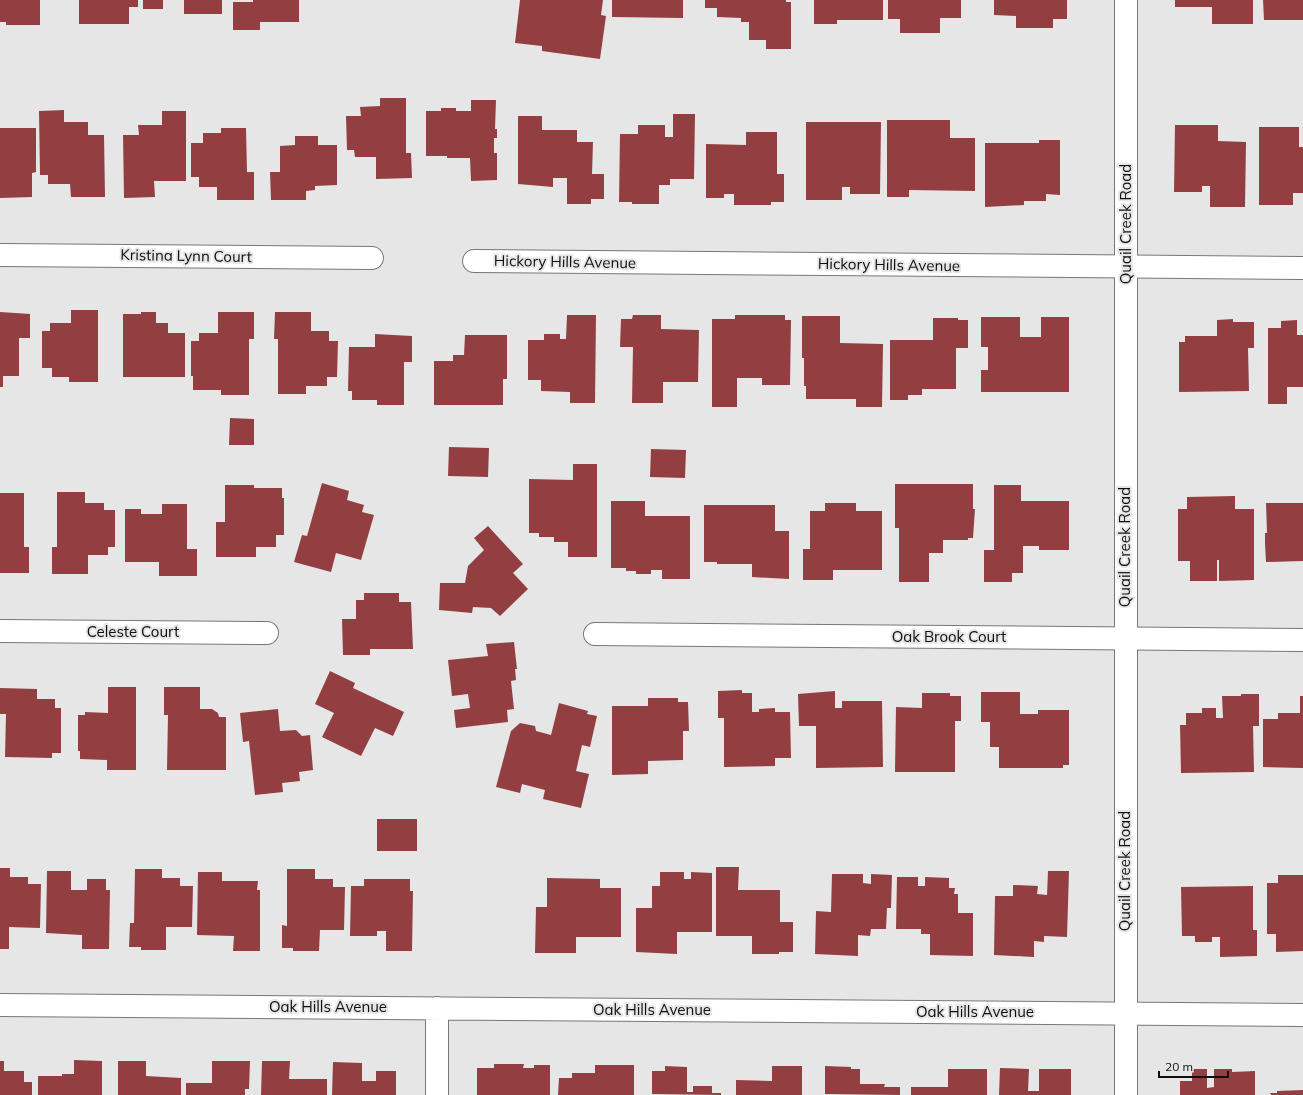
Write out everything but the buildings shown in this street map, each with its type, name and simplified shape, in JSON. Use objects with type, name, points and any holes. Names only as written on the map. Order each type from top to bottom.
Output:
[{"type":"street","name":"Quail Creek Road","points":[[1126,0],[1126,1095]]},
{"type":"street","name":"Kristina Lynn Court","points":[[0,255],[372,258]]},
{"type":"street","name":"Hickory Hills Avenue","points":[[474,261],[1303,268]]},
{"type":"street","name":"Celeste Court","points":[[0,631],[267,633]]},
{"type":"street","name":"Oak Brook Court","points":[[595,634],[1303,640]]},
{"type":"street","name":"Oak Hills Avenue","points":[[0,1005],[1303,1015]]},
{"type":"street","points":[[437,1008],[437,1095]]}]
